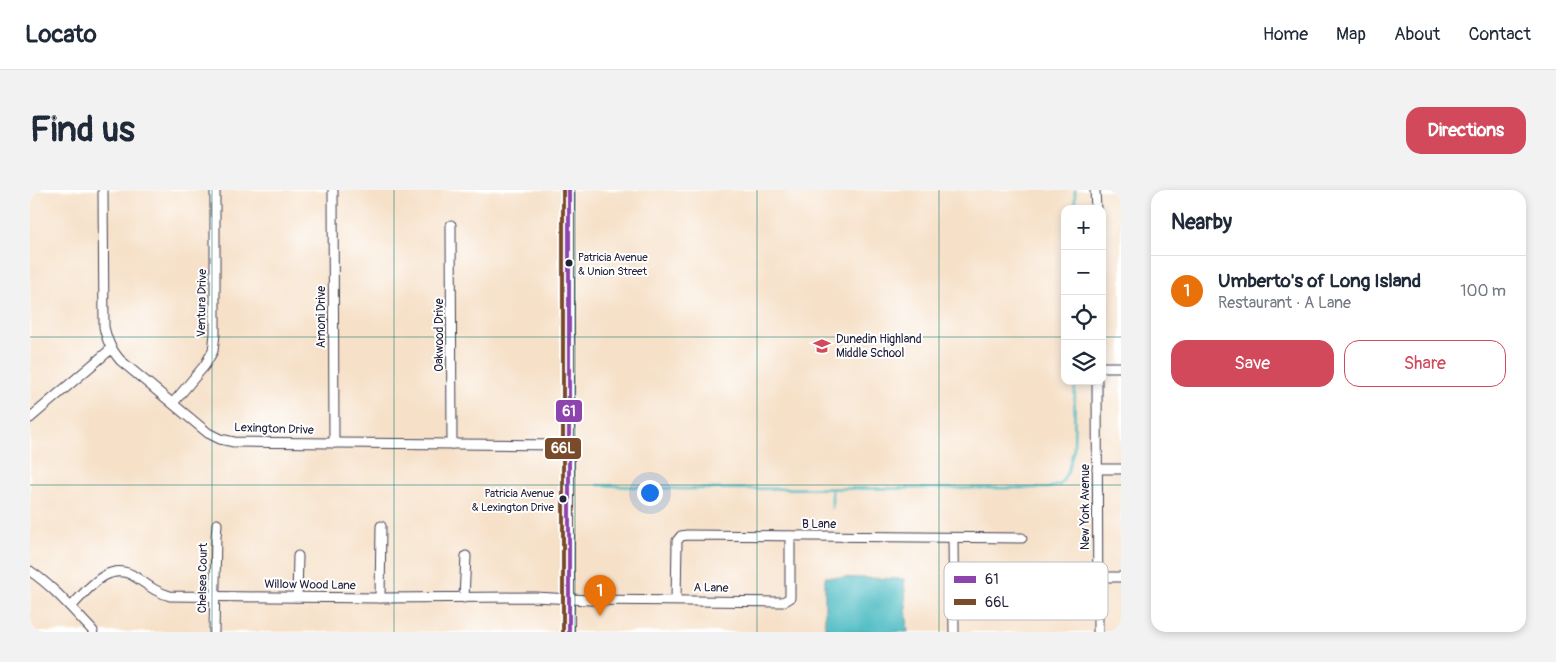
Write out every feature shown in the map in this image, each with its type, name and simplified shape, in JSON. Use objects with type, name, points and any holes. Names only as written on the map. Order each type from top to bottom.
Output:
[{"type":"street","name":"Lexington Drive","points":[[103,190],[104,327],[106,339],[120,360],[208,433],[220,439],[234,442],[569,445]]},
{"type":"street","name":"Ventura Drive","points":[[173,403],[205,365],[213,351],[215,334],[214,190]]},
{"type":"street","name":"Arnoni Drive","points":[[333,190],[334,443]]},
{"type":"street","points":[[569,190],[569,632]]},
{"type":"street","points":[[1095,190],[1096,205]]},
{"type":"street","name":"Oakwood Drive","points":[[451,225],[452,444]]},
{"type":"street","points":[[30,418],[111,349]]},
{"type":"street","points":[[1106,367],[1121,367]]},
{"type":"street","name":"New York Avenue","points":[[1097,385],[1098,562]]},
{"type":"street","points":[[1097,469],[1121,470]]},
{"type":"street","name":"Chelsea Court","points":[[214,632],[216,537],[218,524]]},
{"type":"street","points":[[380,598],[381,526]]},
{"type":"street","name":"B Lane","points":[[676,600],[676,551],[677,541],[681,536],[1022,538]]},
{"type":"street","name":"A Lane","points":[[569,598],[589,600],[783,602],[790,598],[790,536]]},
{"type":"street","points":[[953,538],[953,562]]},
{"type":"street","points":[[297,598],[298,556]]},
{"type":"street","points":[[464,598],[466,556]]},
{"type":"street","points":[[30,571],[71,607],[93,632]]},
{"type":"street","name":"Willow Wood Lane","points":[[71,607],[101,576],[108,572],[117,571],[126,572],[158,593],[170,596],[569,598]]},
{"type":"street","points":[[1108,577],[1121,577]]},
{"type":"water","points":[[825,577],[904,579],[908,632],[825,632]]},
{"type":"waterway","points":[[1075,190],[1075,205]]},
{"type":"waterway","points":[[598,485],[681,489],[1048,488],[1060,485],[1068,471],[1074,448],[1075,385]]},
{"type":"waterway","points":[[832,490],[832,508]]},
{"type":"transit line","name":"66L","points":[[563,190],[563,632]]},
{"type":"transit line","name":"61","points":[[569,190],[569,632]]},
{"type":"place","name":"Patricia Avenue & Union Street","points":[[569,263]]},
{"type":"place","name":"Dunedin Highland Middle School","points":[[822,346]]},
{"type":"place","name":"Patricia Avenue & Lexington Drive","points":[[563,499]]},
{"type":"place","name":"Umberto's of Long Island","points":[[600,616]]}]
